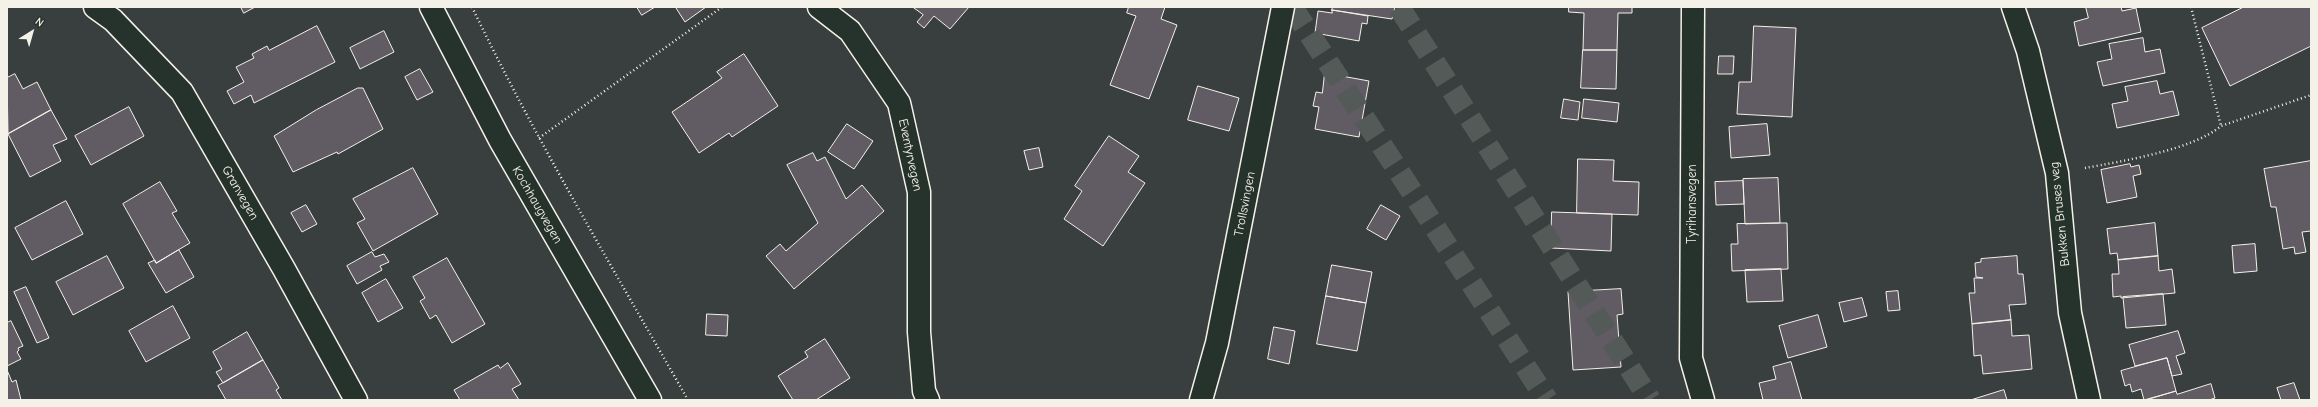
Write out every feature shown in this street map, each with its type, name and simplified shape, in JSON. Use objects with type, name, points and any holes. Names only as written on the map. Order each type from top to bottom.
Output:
[{"type":"street","name":"Granvegen","points":[[95,7],[113,20],[182,92],[284,269],[356,400]]},
{"type":"street","name":"Kochhaugvegen","points":[[431,7],[500,140],[650,400]]},
{"type":"street","name":"Trollsvingen","points":[[1201,400],[1217,343],[1283,7]]},
{"type":"street","name":"Tyrihansvegen","points":[[1693,7],[1692,358],[1703,400]]},
{"type":"street","name":"Bukken Bruses veg","points":[[2014,7],[2028,51],[2057,173],[2070,313],[2089,400]]},
{"type":"street","name":"Eventyrvegen","points":[[822,8],[850,31],[898,103],[919,192],[920,332],[924,391],[928,400]]},
{"type":"path","points":[[472,7],[539,138],[688,400]]},
{"type":"path","points":[[539,138],[722,7]]},
{"type":"path","points":[[2191,7],[2221,126]]},
{"type":"path","points":[[2057,173],[2142,157],[2210,136],[2221,126],[2311,95]]},
{"type":"building","points":[[241,7],[255,7],[244,13]]},
{"type":"building","points":[[637,7],[655,7],[642,15]]},
{"type":"building","points":[[676,7],[706,7],[685,22],[676,8]]},
{"type":"building","points":[[913,7],[969,7],[950,29],[934,16],[924,28],[917,22],[923,15]]},
{"type":"building","points":[[1129,7],[1165,7],[1161,19],[1177,25],[1149,99],[1110,85],[1136,16],[1127,13]]},
{"type":"building","points":[[1333,7],[1395,7],[1392,19],[1332,10]]},
{"type":"building","points":[[1569,7],[1632,7],[1632,13],[1618,13],[1617,50],[1583,50],[1584,13],[1569,12]]},
{"type":"building","points":[[2086,7],[2121,7],[2122,11],[2136,8],[2141,32],[2079,46],[2074,22],[2088,18]]},
{"type":"building","points":[[2244,7],[2311,7],[2311,46],[2230,86],[2202,28]]},
{"type":"building","points":[[1332,10],[1368,16],[1367,24],[1362,23],[1359,41],[1315,33],[1318,11],[1332,13]]},
{"type":"building","points":[[317,26],[335,62],[254,103],[251,95],[234,104],[227,91],[244,82],[236,67],[254,58],[252,54],[267,46],[269,50]]},
{"type":"building","points":[[1754,26],[1796,28],[1792,117],[1737,114],[1739,82],[1751,82]]},
{"type":"building","points":[[384,31],[394,52],[360,69],[350,48]]},
{"type":"building","points":[[2143,38],[2145,52],[2160,49],[2165,73],[2103,86],[2097,62],[2112,59],[2109,44]]},
{"type":"building","points":[[1583,50],[1617,50],[1616,89],[1581,88]]},
{"type":"building","points":[[744,54],[778,106],[732,137],[729,133],[699,153],[672,112],[722,78],[717,72]]},
{"type":"building","points":[[1719,56],[1734,56],[1733,74],[1718,74]]},
{"type":"building","points":[[420,69],[433,92],[417,100],[405,77]]},
{"type":"building","points":[[1325,73],[1369,81],[1359,137],[1315,129],[1319,107],[1313,106],[1316,92],[1322,93]]},
{"type":"building","points":[[15,74],[23,89],[37,82],[51,110],[8,134],[7,78]]},
{"type":"building","points":[[2157,81],[2160,94],[2173,91],[2179,115],[2117,128],[2112,104],[2128,101],[2125,87]]},
{"type":"building","points":[[1198,86],[1239,98],[1229,131],[1188,120]]},
{"type":"building","points":[[358,88],[363,88],[383,129],[338,154],[337,152],[293,172],[274,136],[316,110]]},
{"type":"building","points":[[1564,99],[1580,102],[1578,120],[1561,118]]},
{"type":"building","points":[[1584,99],[1619,103],[1617,122],[1582,118]]},
{"type":"building","points":[[129,107],[144,136],[91,165],[75,136]]},
{"type":"building","points":[[51,110],[67,139],[53,145],[61,161],[30,177],[8,134]]},
{"type":"building","points":[[847,124],[873,141],[854,169],[828,152]]},
{"type":"building","points":[[1767,124],[1770,155],[1731,158],[1729,127]]},
{"type":"building","points":[[1109,136],[1139,156],[1128,172],[1145,183],[1103,246],[1064,219],[1082,191],[1075,186]]},
{"type":"building","points":[[1039,148],[1043,167],[1029,170],[1024,151]]},
{"type":"building","points":[[813,153],[817,161],[825,157],[846,199],[862,185],[884,211],[794,289],[766,256],[780,244],[786,251],[818,223],[787,165]]},
{"type":"building","points":[[1578,159],[1614,160],[1613,181],[1639,182],[1638,215],[1577,213]]},
{"type":"building","points":[[2311,161],[2311,231],[2302,232],[2306,252],[2295,254],[2294,247],[2283,249],[2276,207],[2271,207],[2264,169]]},
{"type":"building","points":[[2130,164],[2131,167],[2139,165],[2141,174],[2133,176],[2137,197],[2107,203],[2101,170]]},
{"type":"building","points":[[413,168],[438,214],[373,251],[357,223],[365,219],[353,199]]},
{"type":"building","points":[[1778,178],[1780,223],[1745,224],[1743,179]]},
{"type":"building","points":[[1743,181],[1744,204],[1716,205],[1715,182]]},
{"type":"building","points":[[160,182],[177,211],[172,213],[190,243],[156,263],[123,204]]},
{"type":"building","points":[[66,201],[83,234],[32,260],[15,228]]},
{"type":"building","points":[[306,205],[317,224],[302,232],[291,213]]},
{"type":"building","points":[[1381,205],[1400,216],[1386,240],[1367,229]]},
{"type":"building","points":[[1552,212],[1612,214],[1611,251],[1551,248]]},
{"type":"building","points":[[1787,223],[1788,269],[1732,271],[1731,244],[1738,244],[1737,224]]},
{"type":"building","points":[[2155,223],[2158,256],[2118,260],[2117,253],[2110,254],[2107,229]]},
{"type":"building","points":[[2255,244],[2257,271],[2234,273],[2232,246]]},
{"type":"building","points":[[179,250],[194,277],[166,293],[148,263],[155,260],[156,263]]},
{"type":"building","points":[[372,252],[375,257],[384,254],[389,262],[380,266],[382,270],[357,284],[347,266]]},
{"type":"building","points":[[107,256],[124,288],[73,315],[56,282]]},
{"type":"building","points":[[2017,256],[2018,274],[2023,274],[2026,304],[2009,305],[2011,320],[1972,324],[1969,293],[1975,293],[1974,278],[1983,278],[1976,277],[1975,263],[1981,262],[1981,259]]},
{"type":"building","points":[[2158,256],[2159,271],[2172,269],[2175,293],[2121,298],[2121,296],[2113,297],[2112,274],[2119,274],[2118,260]]},
{"type":"building","points":[[447,258],[485,324],[452,343],[436,315],[430,319],[420,301],[425,298],[413,277]]},
{"type":"building","points":[[1332,265],[1372,272],[1366,303],[1326,296]]},
{"type":"building","points":[[1781,269],[1783,301],[1747,302],[1745,270]]},
{"type":"building","points":[[386,279],[403,308],[378,322],[362,293]]},
{"type":"building","points":[[26,287],[49,338],[37,343],[14,292]]},
{"type":"building","points":[[1621,289],[1623,314],[1617,315],[1621,367],[1573,370],[1568,292]]},
{"type":"building","points":[[1898,291],[1900,310],[1888,311],[1886,292]]},
{"type":"building","points":[[2163,294],[2166,325],[2126,328],[2123,297]]},
{"type":"building","points":[[1326,296],[1366,303],[1357,351],[1317,344]]},
{"type":"building","points":[[1862,298],[1867,316],[1844,322],[1839,303]]},
{"type":"building","points":[[173,306],[190,338],[146,362],[129,331]]},
{"type":"building","points":[[707,314],[728,315],[727,336],[706,335]]},
{"type":"building","points":[[1818,315],[1827,347],[1788,358],[1779,326]]},
{"type":"building","points":[[2011,320],[2012,336],[2029,335],[2032,369],[1983,374],[1981,355],[1974,356],[1972,324]]},
{"type":"building","points":[[11,321],[23,346],[18,348],[19,350],[17,352],[21,359],[7,366],[7,323]]},
{"type":"building","points":[[1274,327],[1295,331],[1289,364],[1268,359]]},
{"type":"building","points":[[2178,331],[2185,353],[2176,356],[2182,374],[2172,376],[2167,358],[2135,366],[2129,345]]},
{"type":"building","points":[[247,332],[263,360],[223,383],[216,372],[222,369],[213,352]]},
{"type":"building","points":[[825,339],[850,378],[816,400],[793,400],[778,376],[808,357],[805,352]]},
{"type":"building","points":[[2167,358],[2176,391],[2144,400],[2141,389],[2132,392],[2130,384],[2125,386],[2121,371]]},
{"type":"building","points":[[263,360],[279,388],[276,390],[282,400],[226,400],[218,386]]},
{"type":"building","points":[[1791,362],[1802,400],[1763,400],[1759,383],[1776,379],[1773,367]]},
{"type":"building","points":[[508,363],[521,384],[512,389],[519,400],[460,400],[454,390],[498,365],[500,368]]},
{"type":"building","points":[[7,370],[12,382],[16,380],[21,400],[7,400]]},
{"type":"building","points":[[2294,383],[2300,400],[2281,400],[2277,388]]},
{"type":"building","points":[[2211,384],[2215,398],[2209,400],[2146,400],[2176,391],[2177,394]]},
{"type":"building","points":[[2004,390],[2007,400],[1971,400]]},
{"type":"tunnel","points":[[1292,7],[1547,400]]},
{"type":"tunnel","points":[[1399,7],[1650,400]]}]
